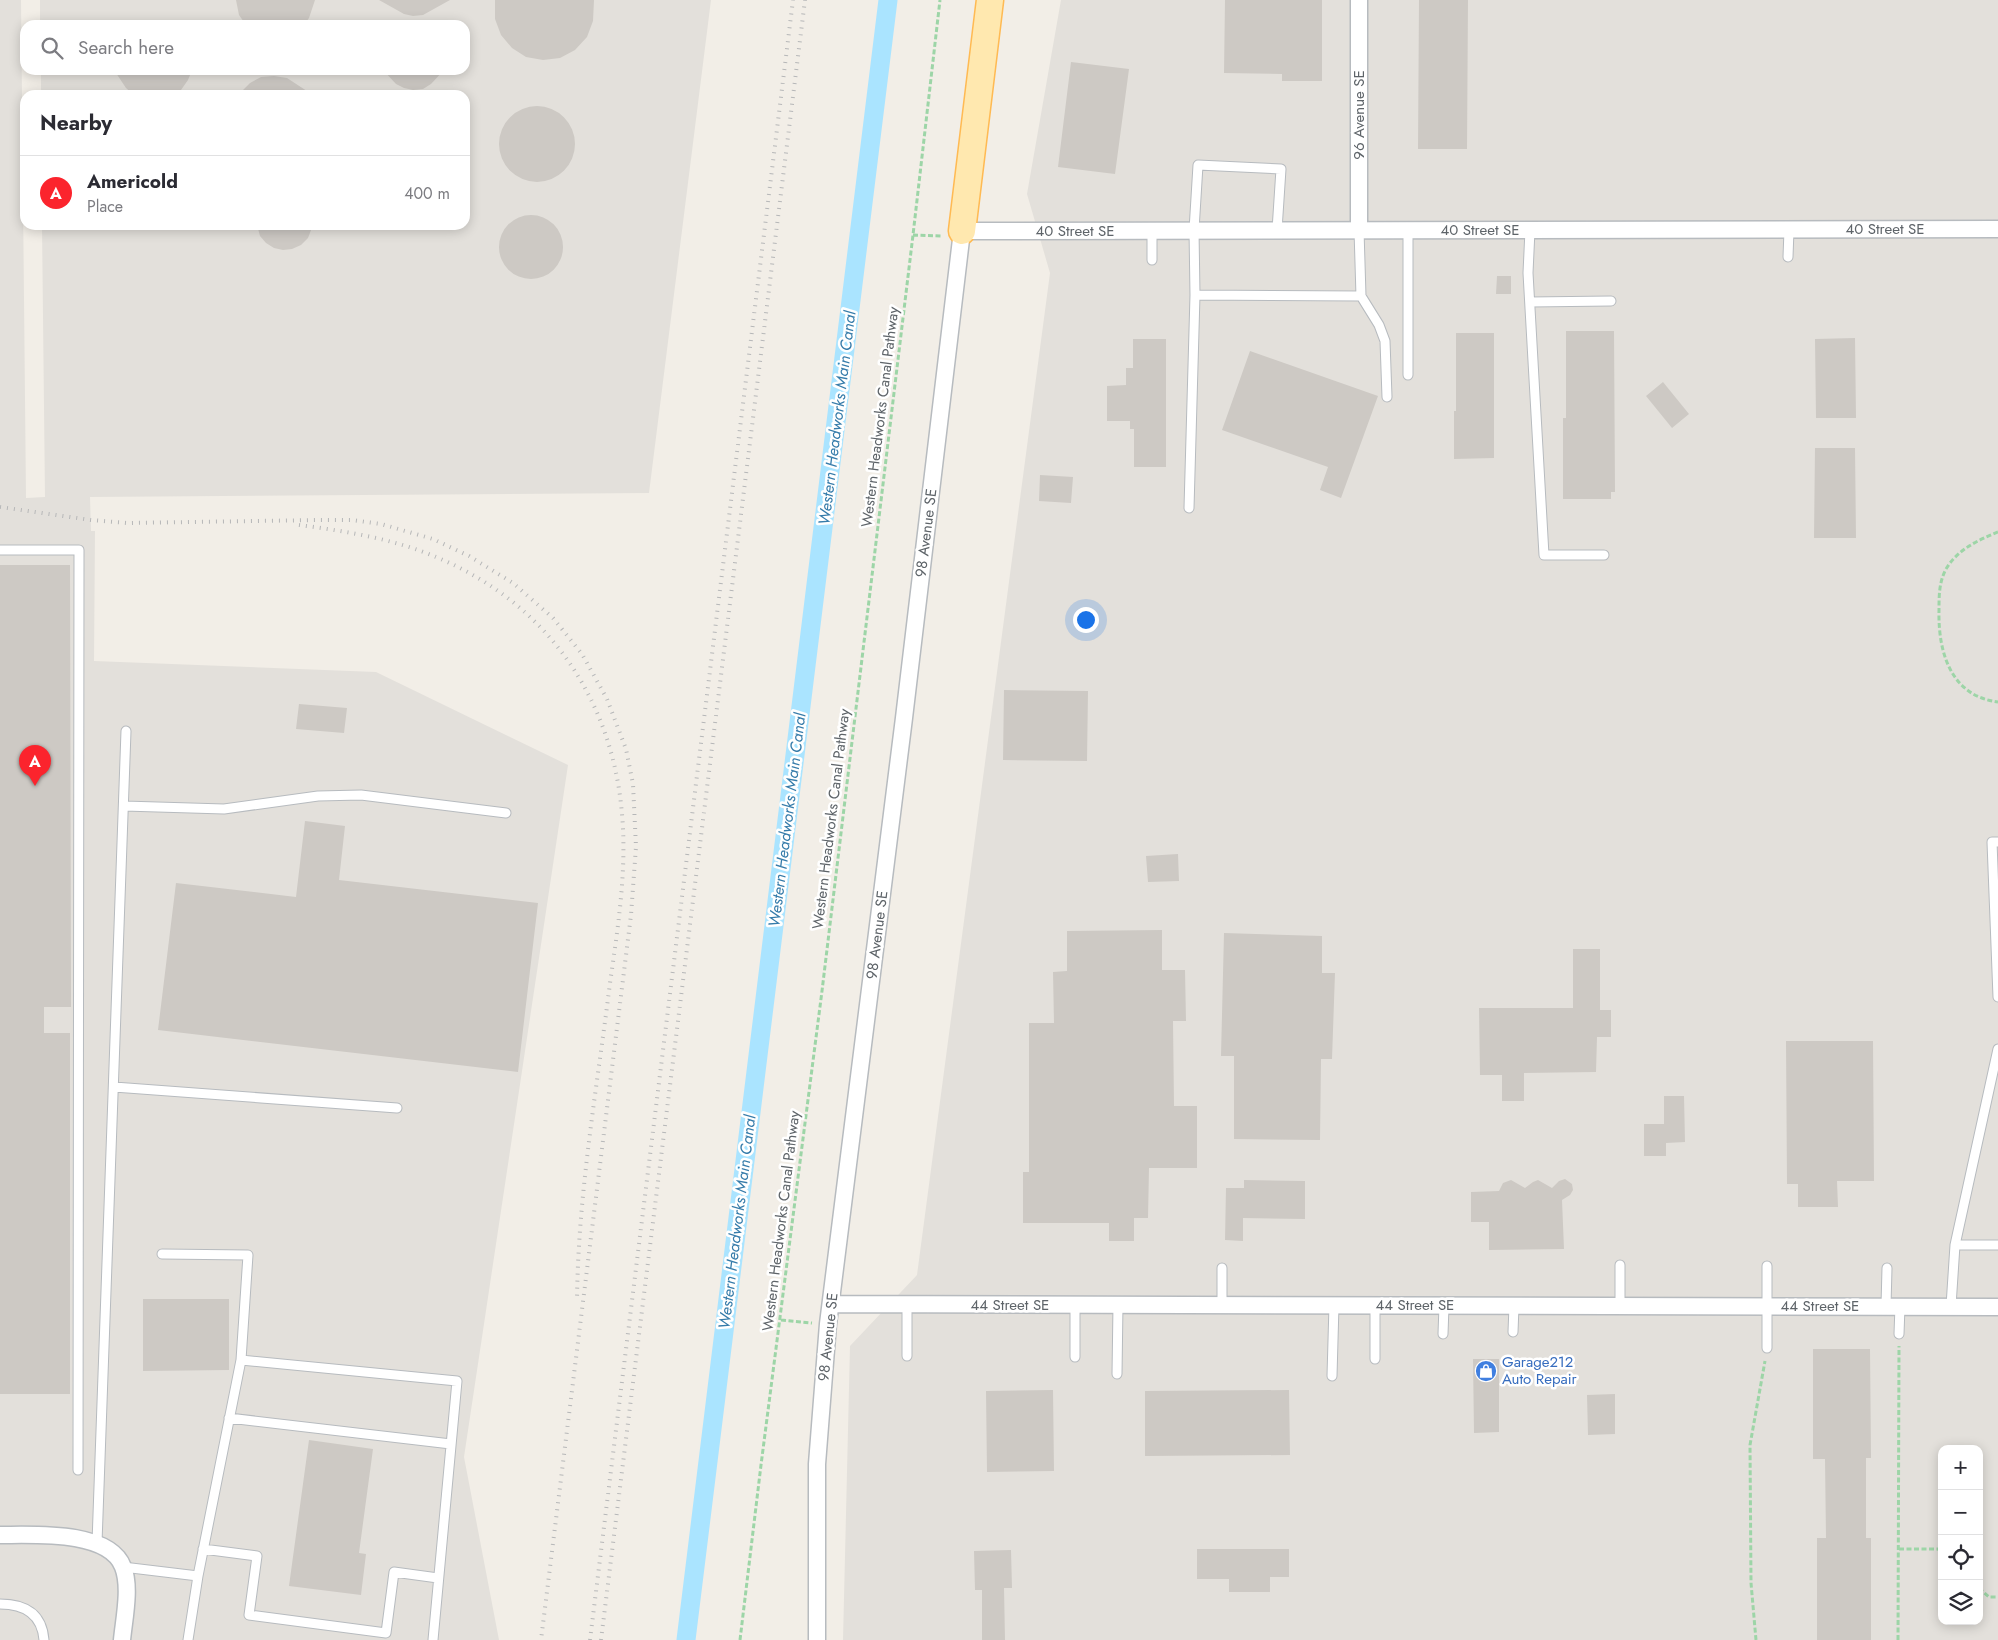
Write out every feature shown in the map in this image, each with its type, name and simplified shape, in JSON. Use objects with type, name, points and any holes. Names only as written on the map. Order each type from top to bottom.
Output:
[{"type":"main road","points":[[962,231],[990,0]]},
{"type":"street","name":"96 Avenue SE","points":[[1359,0],[1360,230]]},
{"type":"street","name":"40 Street SE","points":[[962,231],[1998,229]]},
{"type":"street","name":"98 Avenue SE","points":[[816,1640],[817,1464],[828,1324],[962,231]]},
{"type":"street","name":"44 Street SE","points":[[831,1304],[1998,1306]]},
{"type":"street","points":[[0,1535],[50,1536],[97,1543],[113,1552],[123,1567],[126,1585],[122,1640]]},
{"type":"lane","points":[[1189,508],[1195,296],[1194,230],[1198,165],[1280,169],[1277,230]]},
{"type":"lane","points":[[1152,230],[1152,260]]},
{"type":"lane","points":[[1360,230],[1361,296],[1379,325],[1385,341],[1387,397]]},
{"type":"lane","points":[[1408,230],[1408,375]]},
{"type":"lane","points":[[1530,230],[1528,273],[1544,556],[1604,555]]},
{"type":"lane","points":[[1788,257],[1789,230]]},
{"type":"lane","points":[[1195,296],[1361,296]]},
{"type":"lane","points":[[1530,302],[1611,301]]},
{"type":"lane","points":[[0,550],[79,550],[78,1470]]},
{"type":"lane","points":[[97,1543],[126,731]]},
{"type":"lane","points":[[124,806],[224,809],[318,796],[361,795],[506,813]]},
{"type":"lane","points":[[1998,842],[1992,842],[1998,997]]},
{"type":"lane","points":[[1951,1306],[1954,1246],[1998,1049]]},
{"type":"lane","points":[[114,1086],[397,1108]]},
{"type":"lane","points":[[1954,1246],[1998,1245]]},
{"type":"lane","points":[[162,1254],[248,1255],[241,1360],[203,1549],[188,1640]]},
{"type":"lane","points":[[1620,1265],[1620,1306]]},
{"type":"lane","points":[[1767,1266],[1767,1348]]},
{"type":"lane","points":[[1222,1268],[1222,1305]]},
{"type":"lane","points":[[1887,1268],[1899,1334]]},
{"type":"lane","points":[[907,1305],[907,1356]]},
{"type":"lane","points":[[1074,1305],[1074,1357]]},
{"type":"lane","points":[[1117,1374],[1118,1305]]},
{"type":"lane","points":[[1332,1376],[1334,1305]]},
{"type":"lane","points":[[1375,1305],[1375,1358]]},
{"type":"lane","points":[[1443,1334],[1444,1306]]},
{"type":"lane","points":[[1513,1332],[1514,1306]]},
{"type":"lane","points":[[241,1360],[457,1381],[433,1640]]},
{"type":"lane","points":[[230,1418],[451,1444]]},
{"type":"lane","points":[[203,1549],[257,1556],[249,1615],[386,1633],[394,1572],[438,1578]]},
{"type":"lane","points":[[123,1567],[198,1576]]},
{"type":"lane","points":[[0,1604],[13,1604],[28,1610],[44,1627],[44,1640]]},
{"type":"path","name":"Western Headworks Canal Pathway","points":[[740,1640],[914,235],[940,0]]},
{"type":"path","points":[[914,235],[943,236],[962,231]]},
{"type":"path","points":[[1998,532],[1962,551],[1951,561],[1945,571],[1939,594],[1938,627],[1939,638],[1945,657],[1957,680],[1972,694],[1988,701],[1998,702]]},
{"type":"path","points":[[780,1320],[828,1324]]},
{"type":"path","points":[[1898,1640],[1899,1334]]},
{"type":"path","points":[[1756,1640],[1751,1583],[1750,1445],[1767,1348]]},
{"type":"path","points":[[1898,1549],[1938,1549]]},
{"type":"path","points":[[1983,1592],[1989,1597],[1998,1597]]},
{"type":"shaded area","points":[[0,0],[21,0],[20,230],[23,230],[26,498],[45,497],[42,230],[470,230],[470,90],[41,90],[41,75],[470,75],[470,20],[40,20],[40,0],[711,0],[649,493],[90,497],[91,531],[95,531],[94,661],[376,672],[568,765],[464,1457],[499,1640],[0,1640]]},
{"type":"shaded area","points":[[1061,0],[1998,0],[1998,1640],[843,1640],[850,1346],[917,1275],[1050,273],[1027,194]]},
{"type":"building","points":[[236,0],[315,0],[308,20],[242,20],[239,15]]},
{"type":"building","points":[[379,0],[450,0],[423,15],[413,16],[404,14]]},
{"type":"building","points":[[495,0],[594,0],[593,21],[587,37],[575,50],[560,58],[543,60],[526,57],[512,48],[501,35],[495,19]]},
{"type":"building","points":[[1225,0],[1322,0],[1322,81],[1282,81],[1282,74],[1224,73]]},
{"type":"building","points":[[1419,0],[1468,0],[1467,149],[1418,149]]},
{"type":"building","points":[[1071,62],[1129,69],[1115,174],[1058,167]]},
{"type":"building","points":[[117,75],[190,75],[181,90],[128,90]]},
{"type":"building","points":[[388,75],[439,75],[423,89],[413,90],[396,84]]},
{"type":"building","points":[[261,77],[287,78],[305,90],[243,90],[250,83]]},
{"type":"building","points":[[530,106],[544,106],[558,112],[569,123],[575,137],[572,159],[564,171],[544,182],[530,182],[516,176],[505,165],[499,151],[499,137],[505,123],[516,112]]},
{"type":"building","points":[[531,215],[543,217],[554,224],[561,235],[563,247],[561,259],[554,270],[543,277],[531,279],[519,277],[508,270],[501,259],[499,247],[501,235],[508,224],[519,217]]},
{"type":"building","points":[[258,230],[311,230],[308,238],[301,245],[292,249],[274,248],[260,236]]},
{"type":"building","points":[[1497,276],[1511,276],[1511,294],[1496,294]]},
{"type":"building","points":[[1566,331],[1614,331],[1615,492],[1611,492],[1611,499],[1563,499],[1563,418],[1566,418]]},
{"type":"building","points":[[1456,333],[1494,333],[1494,458],[1454,459]]},
{"type":"building","points":[[1855,338],[1856,418],[1816,418],[1815,339]]},
{"type":"building","points":[[1133,339],[1166,339],[1166,467],[1134,467],[1134,429],[1130,429],[1130,421],[1107,421],[1107,386],[1126,385],[1126,368],[1133,368]]},
{"type":"building","points":[[1250,351],[1378,396],[1341,498],[1320,490],[1328,467],[1222,430]]},
{"type":"building","points":[[1663,382],[1689,414],[1672,428],[1646,396]]},
{"type":"building","points":[[1815,448],[1855,448],[1856,538],[1814,538]]},
{"type":"building","points":[[1040,475],[1073,477],[1071,503],[1039,501]]},
{"type":"building","points":[[0,565],[70,565],[71,1007],[44,1007],[44,1033],[70,1033],[70,1394],[0,1394]]},
{"type":"building","points":[[1004,690],[1088,691],[1087,761],[1003,760]]},
{"type":"building","points":[[299,704],[347,708],[344,733],[296,729]]},
{"type":"building","points":[[305,821],[345,826],[339,880],[538,903],[518,1072],[158,1030],[176,883],[296,897]]},
{"type":"building","points":[[1178,854],[1179,881],[1148,882],[1146,856]]},
{"type":"building","points":[[1162,930],[1162,970],[1185,970],[1186,1021],[1173,1021],[1174,1106],[1197,1106],[1197,1168],[1149,1168],[1148,1218],[1134,1218],[1134,1241],[1109,1241],[1109,1223],[1023,1223],[1023,1172],[1029,1172],[1029,1023],[1054,1023],[1053,972],[1067,971],[1067,931]]},
{"type":"building","points":[[1224,933],[1322,936],[1322,973],[1335,973],[1332,1059],[1321,1059],[1320,1140],[1234,1139],[1234,1056],[1221,1056]]},
{"type":"building","points":[[1573,949],[1600,949],[1600,1010],[1611,1010],[1611,1037],[1597,1037],[1596,1072],[1524,1073],[1524,1101],[1502,1101],[1502,1075],[1480,1075],[1479,1008],[1573,1008]]},
{"type":"building","points":[[1786,1041],[1873,1041],[1874,1181],[1837,1181],[1838,1207],[1798,1207],[1798,1184],[1787,1184]]},
{"type":"building","points":[[1664,1096],[1684,1096],[1685,1142],[1666,1143],[1666,1156],[1644,1156],[1644,1124],[1664,1124]]},
{"type":"building","points":[[1565,1179],[1572,1184],[1573,1190],[1570,1195],[1562,1200],[1564,1249],[1489,1250],[1489,1222],[1471,1222],[1471,1192],[1499,1191],[1503,1183],[1511,1180],[1525,1188],[1538,1180],[1552,1188],[1559,1181]]},
{"type":"building","points":[[1244,1180],[1305,1181],[1305,1219],[1243,1218],[1243,1241],[1225,1240],[1226,1188],[1244,1188]]},
{"type":"building","points":[[143,1299],[229,1299],[229,1370],[143,1371]]},
{"type":"building","points":[[1813,1349],[1870,1349],[1871,1458],[1866,1458],[1866,1538],[1871,1538],[1871,1640],[1817,1640],[1817,1538],[1826,1538],[1825,1459],[1813,1459]]},
{"type":"building","points":[[1473,1359],[1499,1359],[1499,1432],[1474,1433]]},
{"type":"building","points":[[1053,1390],[1054,1471],[987,1472],[986,1391]]},
{"type":"building","points":[[1289,1390],[1290,1455],[1145,1456],[1145,1391]]},
{"type":"building","points":[[1615,1394],[1615,1434],[1588,1435],[1587,1395]]},
{"type":"building","points":[[309,1440],[373,1449],[359,1553],[366,1554],[361,1595],[289,1586]]},
{"type":"building","points":[[1197,1549],[1289,1549],[1289,1577],[1270,1577],[1270,1592],[1229,1592],[1229,1579],[1197,1579]]},
{"type":"building","points":[[1011,1550],[1012,1588],[1004,1588],[1005,1640],[982,1640],[982,1590],[975,1590],[974,1551]]},
{"type":"waterway","name":"Western Headworks Main Canal","points":[[686,1640],[888,0]]},
{"type":"railway","points":[[590,1640],[793,0]]},
{"type":"railway","points":[[601,1640],[805,0]]},
{"type":"railway","points":[[0,507],[91,520],[127,523],[352,520],[381,524],[433,539],[469,556],[513,583],[553,618],[582,654],[607,699],[626,749],[633,784],[636,847],[631,915],[541,1640]]},
{"type":"railway","points":[[299,525],[351,533],[403,545],[436,557],[475,576],[510,600],[540,627],[566,658],[587,693],[604,730],[616,771],[622,814],[623,877],[619,920],[584,1181],[577,1301]]},
{"type":"place","name":"Americold","points":[[35,786]]},
{"type":"place","name":"Garage212 Auto Repair","points":[[1486,1371]]}]
